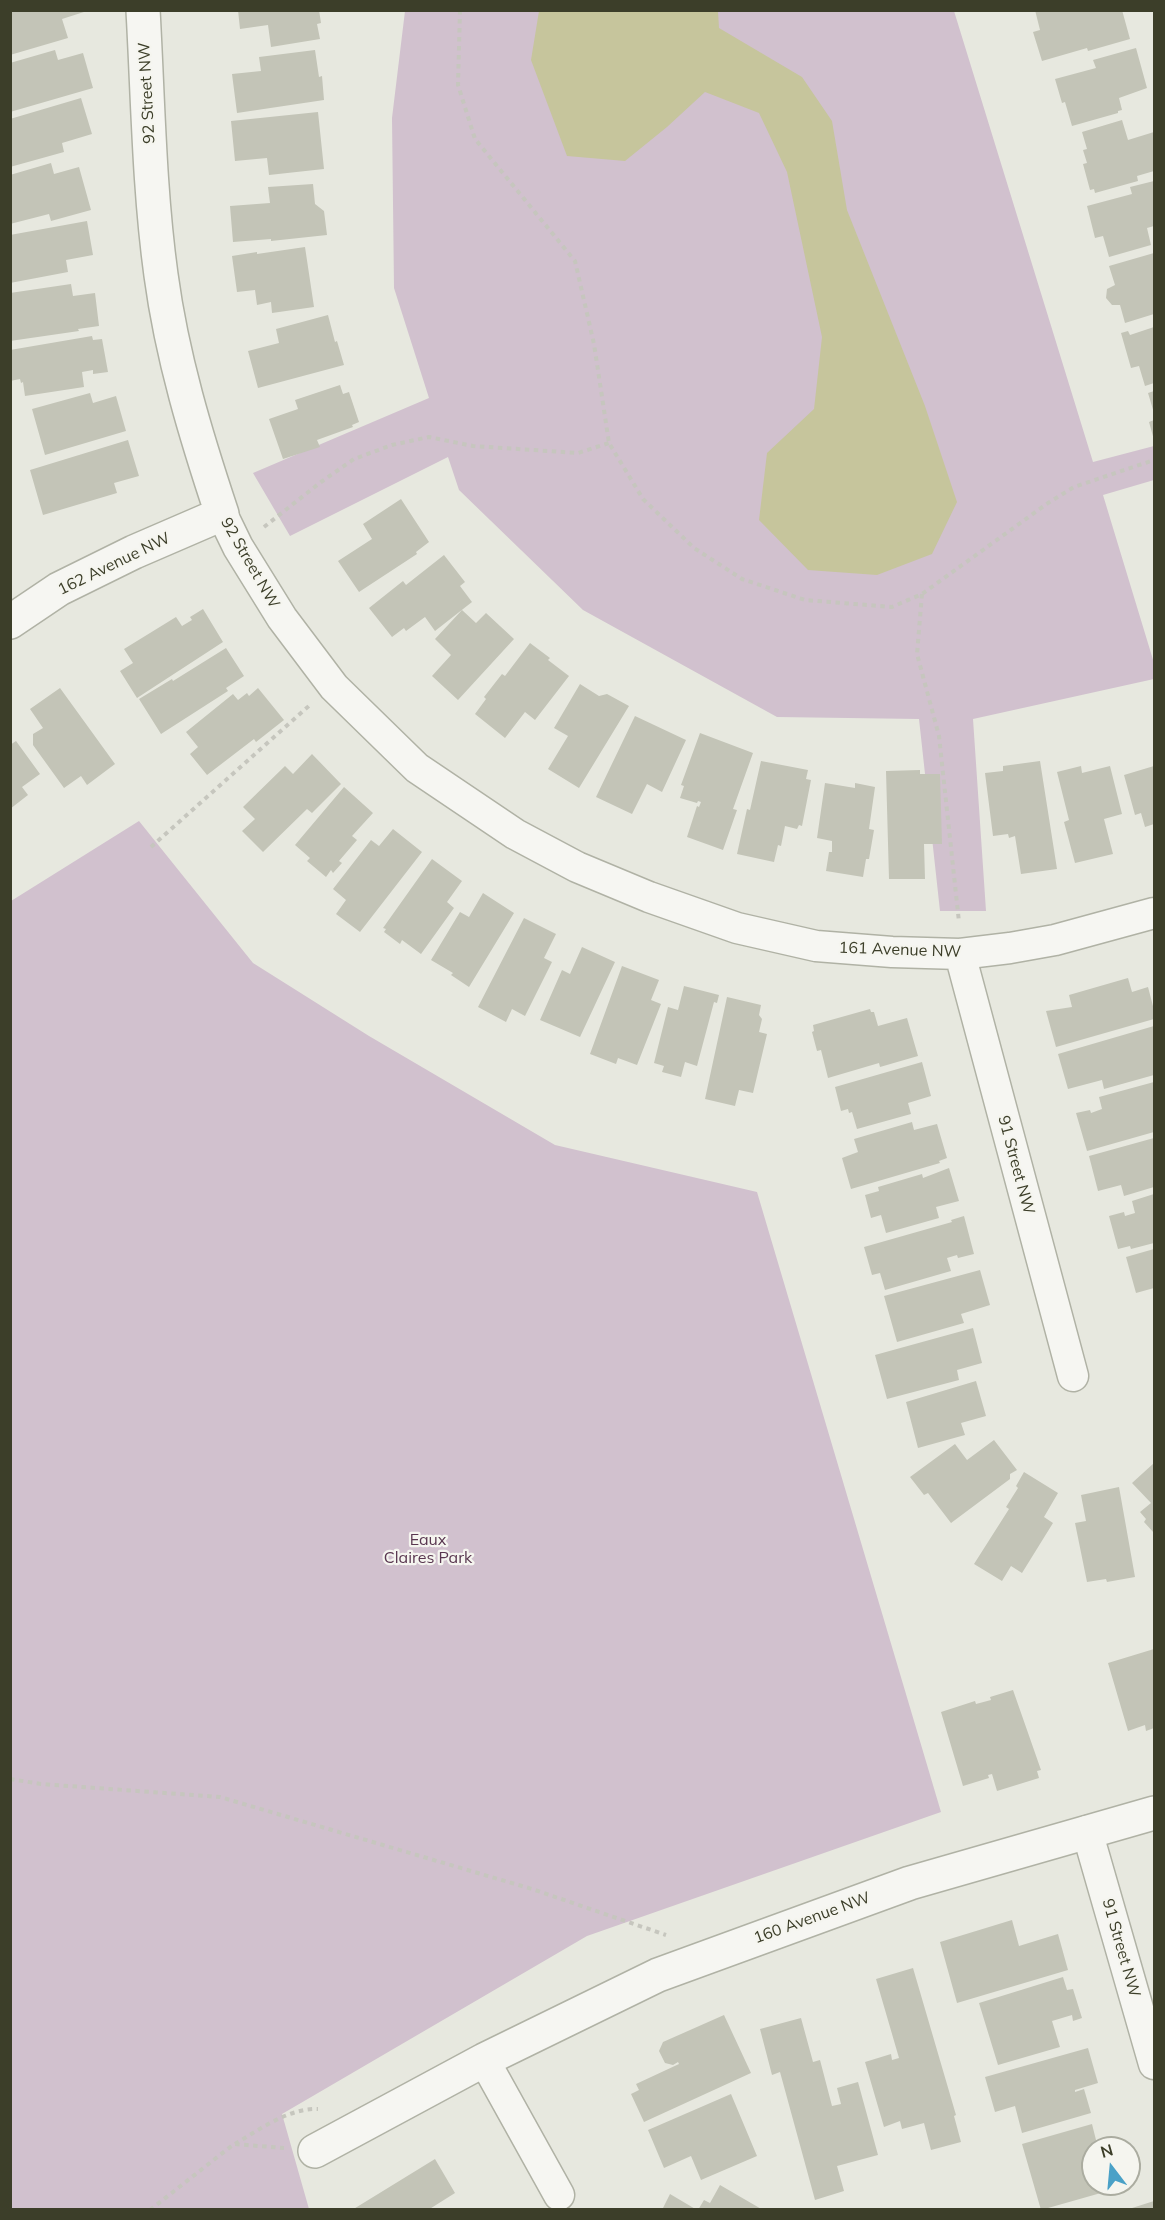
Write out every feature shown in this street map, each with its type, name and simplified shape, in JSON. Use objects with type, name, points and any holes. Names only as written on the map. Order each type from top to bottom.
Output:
[{"type":"street","name":"92 Street NW","points":[[143,10],[154,215],[161,276],[176,356],[193,424],[222,514],[238,548],[282,618],[334,687],[417,768],[515,834],[577,867],[649,897]]},
{"type":"street","name":"162 Avenue NW","points":[[10,622],[59,590],[134,552],[222,514]]},
{"type":"street","name":"161 Avenue NW","points":[[649,897],[737,928],[816,946],[960,954],[1055,940],[1155,913]]},
{"type":"street","name":"91 Street NW","points":[[960,954],[1073,1376]]},
{"type":"street","name":"160 Avenue NW","points":[[315,2151],[484,2060],[674,1969],[910,1883],[1087,1831],[1155,1814]]},
{"type":"street","name":"91 Street NW","points":[[1087,1831],[1155,2064]]},
{"type":"street","points":[[484,2060],[559,2195]]},
{"type":"path","points":[[460,10],[458,85],[475,140],[575,261],[594,344],[609,443],[643,499],[694,548],[742,579],[805,600],[892,607],[922,594],[1048,503],[1074,487],[1155,460]]},
{"type":"path","points":[[238,548],[321,482],[354,459],[392,445],[429,437],[473,446],[578,453],[609,443]]},
{"type":"path","points":[[922,594],[917,654],[939,736],[959,918],[960,954]]},
{"type":"path","points":[[151,847],[297,714],[334,687]]},
{"type":"path","points":[[10,1779],[41,1784],[220,1797],[532,1889],[669,1936],[674,1969]]},
{"type":"path","points":[[150,2210],[234,2144],[268,2124],[304,2108],[326,2109]]},
{"type":"path","points":[[234,2144],[315,2151]]},
{"type":"green space","points":[[405,11],[954,11],[1093,462],[1154,446],[1154,480],[1103,495],[1154,663],[1154,679],[973,719],[986,911],[940,911],[919,719],[777,717],[583,610],[459,490],[448,457],[290,536],[253,473],[429,398],[394,288],[392,118]]},
{"type":"green space","name":"Eaux Claires Park","points":[[139,821],[253,963],[369,1036],[555,1145],[757,1192],[941,1812],[587,1936],[282,2114],[309,2209],[11,2209],[11,901]]},
{"type":"shaded area","points":[[539,11],[718,11],[719,28],[802,77],[832,121],[847,210],[925,406],[957,502],[932,554],[877,575],[808,570],[759,520],[767,453],[814,409],[822,337],[787,172],[759,113],[705,92],[625,161],[567,156],[531,60]]},
{"type":"building","points":[[10,10],[87,11],[62,19],[68,38],[10,55]]},
{"type":"building","points":[[238,10],[319,10],[321,23],[317,24],[320,39],[271,47],[268,25],[240,29]]},
{"type":"building","points":[[1035,10],[1122,10],[1130,39],[1042,61],[1033,32],[1040,30]]},
{"type":"building","points":[[1136,48],[1147,88],[1119,98],[1122,110],[1118,113],[1072,126],[1055,79],[1096,68],[1093,60]]},
{"type":"building","points":[[55,50],[58,60],[83,53],[93,88],[10,112],[10,63]]},
{"type":"building","points":[[315,50],[319,77],[322,76],[324,100],[237,113],[232,74],[261,71],[259,57]]},
{"type":"building","points":[[81,98],[92,134],[62,143],[64,152],[10,167],[10,119]]},
{"type":"building","points":[[318,112],[324,169],[269,175],[267,158],[235,161],[231,121]]},
{"type":"building","points":[[1122,120],[1128,140],[1154,132],[1154,171],[1137,176],[1138,181],[1095,193],[1094,189],[1090,190],[1083,164],[1087,163],[1083,150],[1087,149],[1082,132]]},
{"type":"building","points":[[51,163],[54,174],[79,167],[91,210],[51,221],[49,214],[10,224],[10,175]]},
{"type":"building","points":[[1154,181],[1154,226],[1147,228],[1151,245],[1109,257],[1103,236],[1095,238],[1087,206],[1132,194],[1130,187]]},
{"type":"building","points":[[313,184],[315,204],[324,211],[327,235],[271,241],[271,239],[233,242],[230,206],[270,203],[268,187]]},
{"type":"building","points":[[87,221],[93,255],[66,260],[68,272],[10,283],[10,235]]},
{"type":"building","points":[[305,247],[314,307],[272,313],[271,302],[257,305],[255,290],[237,292],[232,256]]},
{"type":"building","points":[[1154,253],[1154,314],[1125,323],[1120,305],[1112,305],[1106,298],[1107,289],[1115,285],[1109,266]]},
{"type":"building","points":[[71,284],[73,296],[95,293],[99,326],[10,341],[10,293]]},
{"type":"building","points":[[328,315],[344,365],[258,388],[248,351],[279,343],[276,329]]},
{"type":"building","points":[[1154,327],[1154,383],[1145,386],[1139,366],[1131,368],[1121,333],[1128,331],[1130,335]]},
{"type":"building","points":[[92,336],[93,340],[102,339],[108,372],[93,374],[93,370],[82,372],[84,387],[25,396],[23,382],[21,383],[20,379],[10,381],[10,350]]},
{"type":"building","points":[[340,385],[343,394],[349,392],[359,422],[352,425],[353,427],[317,440],[320,447],[283,459],[269,419],[298,409],[295,400]]},
{"type":"building","points":[[1154,391],[1154,413],[1148,393]]},
{"type":"building","points":[[90,393],[93,403],[116,396],[126,431],[45,455],[32,409]]},
{"type":"building","points":[[1154,420],[1154,440],[1149,422]]},
{"type":"building","points":[[128,440],[139,476],[114,483],[117,493],[43,515],[30,470]]},
{"type":"building","points":[[401,499],[429,542],[416,552],[417,554],[359,592],[338,561],[372,539],[363,524]]},
{"type":"building","points":[[444,555],[465,582],[460,586],[472,602],[435,631],[425,617],[406,631],[404,628],[392,637],[369,608],[403,581],[406,585]]},
{"type":"building","points":[[203,609],[223,642],[137,698],[120,671],[133,663],[124,649],[176,617],[182,626],[192,620],[190,617]]},
{"type":"building","points":[[462,610],[476,623],[486,613],[514,639],[458,700],[432,676],[451,655],[435,639]]},
{"type":"building","points":[[530,643],[569,676],[535,720],[525,712],[505,738],[475,714],[486,699],[484,697],[502,674],[505,676]]},
{"type":"building","points":[[226,648],[244,676],[226,688],[228,691],[161,734],[139,699]]},
{"type":"building","points":[[580,684],[599,696],[607,694],[629,706],[579,788],[548,769],[568,736],[554,728]]},
{"type":"building","points":[[60,688],[115,764],[87,785],[81,776],[64,788],[33,745],[33,734],[43,728],[30,709]]},
{"type":"building","points":[[258,688],[284,720],[256,742],[254,739],[207,775],[190,754],[198,747],[186,732],[233,694],[238,700],[247,693],[249,696]]},
{"type":"building","points":[[635,716],[686,740],[662,792],[647,784],[632,814],[596,797]]},
{"type":"building","points":[[700,733],[753,753],[733,809],[737,810],[723,850],[687,837],[697,806],[699,807],[701,802],[680,798],[684,786],[681,785]]},
{"type":"building","points":[[16,741],[40,774],[22,787],[28,795],[10,809],[10,745]]},
{"type":"building","points":[[312,754],[341,784],[312,813],[307,809],[263,852],[242,831],[255,819],[243,807],[285,766],[293,774]]},
{"type":"building","points":[[761,761],[808,770],[806,779],[811,780],[802,826],[799,825],[797,829],[785,826],[781,846],[778,845],[774,862],[737,854]]},
{"type":"building","points":[[1040,761],[1057,869],[1021,874],[1015,836],[1009,838],[1008,834],[993,836],[985,773],[1003,771],[1003,766]]},
{"type":"building","points":[[1081,766],[1082,773],[1110,766],[1122,814],[1104,819],[1113,854],[1075,863],[1064,822],[1069,820],[1057,772]]},
{"type":"building","points":[[1154,766],[1154,824],[1145,827],[1141,813],[1135,815],[1124,775]]},
{"type":"building","points":[[920,770],[920,774],[940,774],[942,844],[924,844],[925,879],[889,879],[886,771]]},
{"type":"building","points":[[825,783],[855,788],[855,783],[875,787],[869,829],[874,830],[863,877],[826,871],[829,852],[832,852],[832,841],[817,838]]},
{"type":"building","points":[[344,787],[373,813],[352,836],[357,840],[339,861],[342,863],[333,873],[331,870],[326,877],[307,861],[310,858],[295,845]]},
{"type":"building","points":[[393,829],[422,852],[360,932],[336,914],[346,900],[333,889],[371,840],[379,846]]},
{"type":"building","points":[[432,859],[462,881],[447,902],[454,908],[421,954],[402,940],[400,944],[384,932],[386,929],[383,928]]},
{"type":"building","points":[[483,893],[514,913],[469,987],[451,975],[453,973],[431,960],[460,912],[469,917]]},
{"type":"building","points":[[524,918],[556,934],[544,958],[552,962],[525,1016],[512,1009],[506,1022],[478,1007]]},
{"type":"building","points":[[582,947],[615,962],[580,1037],[540,1020],[562,970],[570,974]]},
{"type":"building","points":[[622,966],[659,980],[651,1000],[661,1004],[637,1065],[618,1058],[616,1064],[590,1054]]},
{"type":"building","points":[[1128,978],[1132,992],[1148,987],[1154,1019],[1056,1047],[1046,1011],[1072,1007],[1069,995]]},
{"type":"building","points":[[684,986],[719,995],[717,1003],[714,1002],[697,1066],[685,1062],[681,1077],[662,1072],[664,1066],[654,1063],[668,1007],[678,1010]]},
{"type":"building","points":[[727,997],[761,1005],[759,1015],[762,1019],[759,1032],[767,1034],[753,1093],[739,1090],[735,1106],[705,1099]]},
{"type":"building","points":[[870,1009],[874,1012],[878,1026],[907,1018],[918,1056],[880,1067],[879,1063],[828,1078],[821,1050],[817,1051],[812,1032],[814,1031],[813,1025]]},
{"type":"building","points":[[1154,1026],[1154,1075],[1104,1089],[1102,1080],[1068,1089],[1058,1054]]},
{"type":"building","points":[[922,1062],[931,1096],[908,1103],[911,1114],[857,1129],[852,1112],[849,1113],[848,1109],[841,1111],[835,1087]]},
{"type":"building","points":[[1154,1082],[1154,1132],[1087,1151],[1076,1113],[1090,1110],[1091,1113],[1102,1109],[1099,1097]]},
{"type":"building","points":[[912,1122],[914,1130],[937,1124],[947,1158],[939,1161],[940,1163],[851,1189],[842,1158],[858,1152],[854,1139]]},
{"type":"building","points":[[1154,1138],[1154,1187],[1124,1196],[1121,1185],[1098,1191],[1089,1156]]},
{"type":"building","points":[[949,1168],[959,1201],[936,1207],[939,1218],[886,1233],[881,1215],[871,1218],[865,1195],[879,1191],[878,1187],[922,1174],[923,1178]]},
{"type":"building","points":[[1154,1194],[1154,1243],[1131,1249],[1130,1246],[1118,1249],[1109,1216],[1124,1212],[1125,1216],[1135,1213],[1132,1201]]},
{"type":"building","points":[[964,1216],[974,1254],[947,1258],[951,1271],[885,1290],[880,1273],[872,1275],[864,1247],[952,1222],[951,1220]]},
{"type":"building","points":[[1154,1249],[1154,1288],[1136,1293],[1126,1257]]},
{"type":"building","points":[[980,1270],[990,1305],[961,1314],[964,1323],[897,1342],[884,1296]]},
{"type":"building","points":[[973,1328],[982,1363],[957,1370],[959,1380],[887,1399],[875,1355]]},
{"type":"building","points":[[976,1381],[986,1416],[961,1423],[965,1435],[918,1448],[906,1402]]},
{"type":"building","points":[[994,1440],[1017,1470],[1010,1474],[1010,1479],[951,1523],[928,1493],[924,1495],[910,1477],[955,1444],[967,1460]]},
{"type":"building","points":[[1154,1463],[1154,1533],[1144,1522],[1146,1519],[1140,1512],[1151,1503],[1132,1483]]},
{"type":"building","points":[[1024,1472],[1058,1493],[1044,1517],[1053,1523],[1022,1573],[1011,1566],[1002,1581],[974,1564],[1009,1509],[1006,1507],[1018,1488],[1016,1486]]},
{"type":"building","points":[[1119,1487],[1135,1577],[1107,1582],[1106,1579],[1087,1582],[1075,1523],[1086,1521],[1081,1495]]},
{"type":"building","points":[[1154,1649],[1154,1728],[1146,1731],[1145,1725],[1128,1731],[1108,1663]]},
{"type":"building","points":[[1013,1690],[1041,1770],[1037,1771],[1039,1778],[997,1791],[992,1774],[988,1775],[989,1778],[963,1786],[941,1712],[975,1701],[976,1704],[991,1700],[990,1697]]},
{"type":"building","points":[[1012,1920],[1019,1946],[1058,1934],[1068,1970],[957,2003],[940,1942]]},
{"type":"building","points":[[913,1968],[956,2115],[954,2116],[961,2142],[931,2150],[924,2123],[902,2129],[900,2121],[884,2127],[865,2062],[891,2054],[892,2060],[899,2058],[876,1979]]},
{"type":"building","points":[[1063,1977],[1067,1990],[1073,1989],[1082,2018],[1073,2021],[1072,2015],[1052,2021],[1060,2047],[998,2065],[979,2003]]},
{"type":"building","points":[[724,2015],[751,2073],[644,2122],[631,2094],[639,2090],[636,2084],[679,2064],[678,2062],[673,2065],[665,2063],[659,2051],[663,2042]]},
{"type":"building","points":[[801,2018],[813,2062],[820,2060],[832,2106],[841,2104],[837,2088],[858,2082],[878,2155],[837,2166],[844,2191],[815,2200],[780,2072],[772,2075],[760,2029]]},
{"type":"building","points":[[1088,2048],[1098,2083],[1075,2090],[1075,2092],[1084,2089],[1091,2113],[1022,2133],[1015,2106],[995,2112],[985,2077]]},
{"type":"building","points":[[731,2094],[757,2156],[701,2180],[691,2156],[664,2168],[648,2130]]},
{"type":"building","points":[[1092,2124],[1095,2136],[1081,2136],[1081,2196],[1090,2196],[1041,2210],[1022,2144]]},
{"type":"building","points":[[435,2159],[455,2193],[428,2210],[352,2210]]},
{"type":"building","points":[[720,2185],[763,2210],[698,2210],[704,2200],[710,2203]]},
{"type":"building","points":[[670,2194],[697,2210],[662,2210]]},
{"type":"building","points":[[1154,2201],[1154,2210],[1129,2210],[1129,2209]]}]
